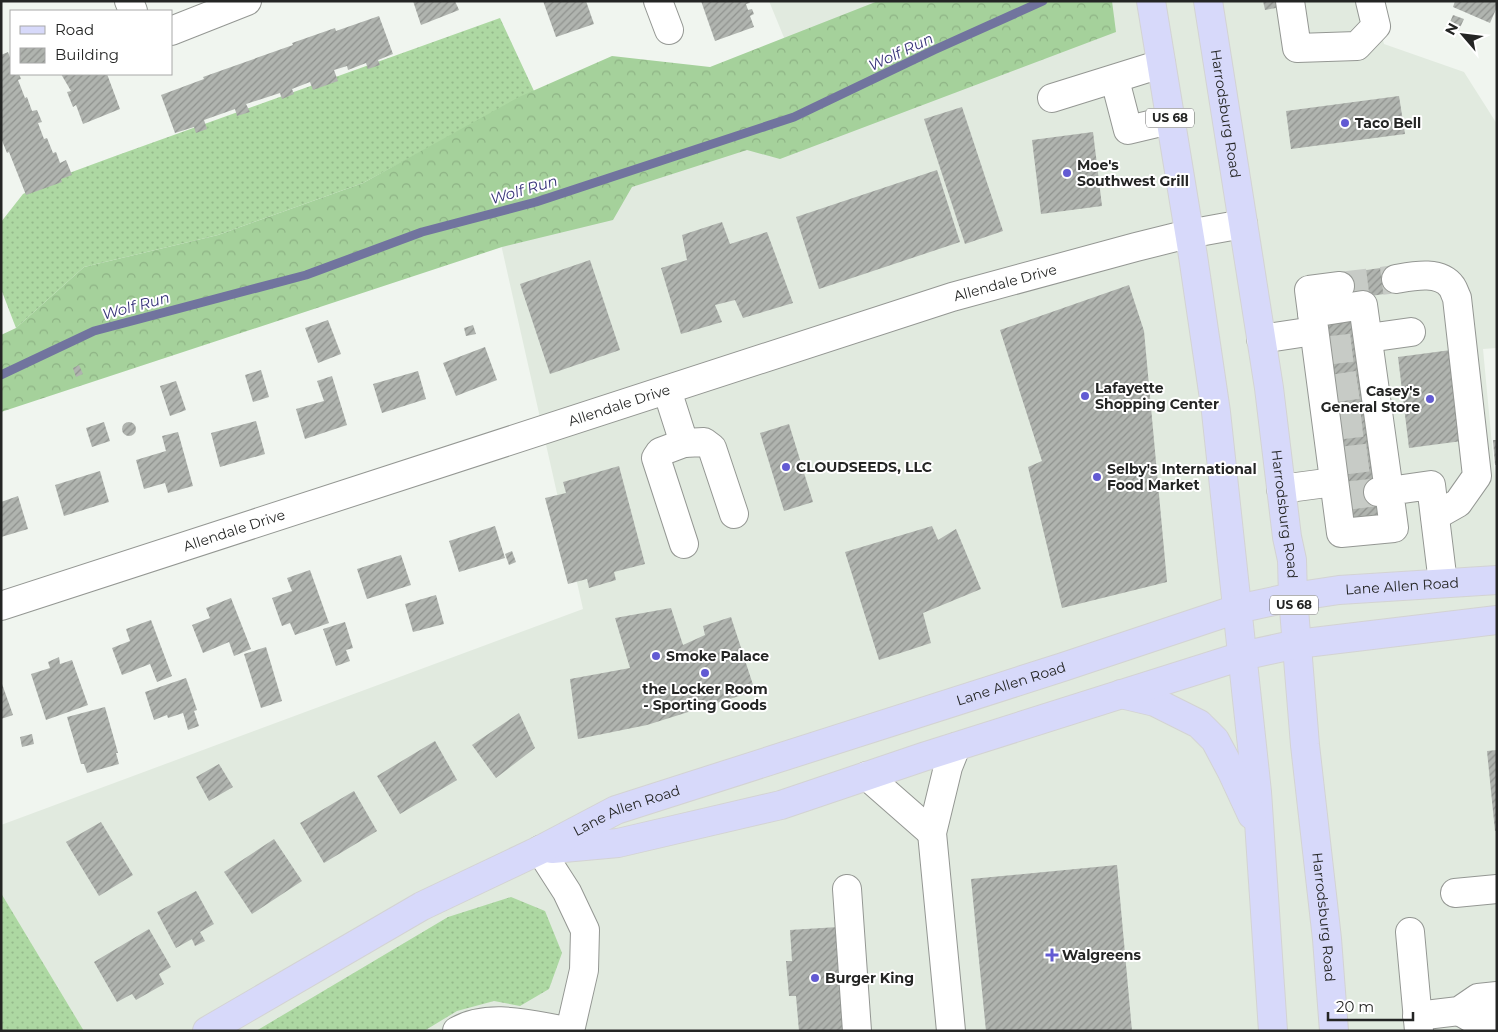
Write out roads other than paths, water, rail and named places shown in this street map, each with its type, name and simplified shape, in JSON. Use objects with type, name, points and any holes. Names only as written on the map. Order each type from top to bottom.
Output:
[{"type":"main road","name":"US 68","points":[[1151,1],[1216,412],[1257,792],[1273,1031]]},
{"type":"main road","name":"Harrodsburg Road","points":[[1208,1],[1261,339],[1287,537],[1292,560],[1293,597],[1305,745],[1327,939],[1334,1031]]},
{"type":"main road","name":"Lane Allen Road","points":[[207,1031],[422,906],[540,850],[616,810],[1063,667],[1237,609],[1293,597],[1340,590],[1497,580]]},
{"type":"main road","name":"Lane Allen Road","points":[[540,850],[618,843],[781,806],[956,747],[1242,656],[1297,644],[1497,620]]},
{"type":"main road","points":[[1121,694],[1154,702],[1199,724],[1215,740],[1260,833]]},
{"type":"street","points":[[172,31],[247,1]]},
{"type":"street","points":[[658,1],[669,30]]},
{"type":"street","points":[[1290,1],[1297,48],[1357,46],[1373,14]]},
{"type":"street","points":[[1052,98],[1115,80],[1161,64]]},
{"type":"street","points":[[1115,80],[1128,130],[1170,120]]},
{"type":"street","name":"Allendale Drive","points":[[1,606],[952,297],[1188,234],[1243,224]]},
{"type":"street","points":[[1396,278],[1423,274],[1440,278],[1452,286],[1457,298],[1477,476],[1458,503],[1435,516]]},
{"type":"street","points":[[1261,339],[1317,337],[1363,305],[1369,383],[1383,491],[1394,528],[1340,533],[1331,426],[1326,389],[1317,337],[1309,290],[1340,286]]},
{"type":"street","points":[[1365,344],[1411,332]]},
{"type":"street","points":[[667,390],[684,443]]},
{"type":"street","points":[[684,544],[656,458],[660,452],[684,443],[704,442],[712,448],[734,514]]},
{"type":"street","points":[[1281,489],[1337,480]]},
{"type":"street","points":[[1383,491],[1432,485],[1443,583]]},
{"type":"street","points":[[951,1031],[932,833],[948,767],[956,747]]},
{"type":"street","points":[[867,776],[932,833]]},
{"type":"street","points":[[457,1031],[477,1023],[508,1022],[570,1031],[584,970],[585,930],[567,892],[540,850]]},
{"type":"street","points":[[847,889],[858,1031]]},
{"type":"street","points":[[1455,893],[1497,889]]},
{"type":"street","points":[[1410,932],[1418,1023],[1459,1011],[1478,998],[1497,996]]},
{"type":"street","points":[[1459,1011],[1478,1022],[1497,1020]]},
{"type":"waterway","name":"Wolf Run","points":[[1,375],[94,331],[306,275],[422,232],[536,202],[794,117],[934,50],[1043,1]]},
{"type":"tunnel","points":[[1340,286],[1396,279]]},
{"type":"tunnel","points":[[1324,351],[1358,347]]},
{"type":"tunnel","points":[[1330,389],[1363,384]]},
{"type":"tunnel","points":[[1334,426],[1369,422]]},
{"type":"tunnel","points":[[1340,461],[1373,457]]},
{"type":"tunnel","points":[[1345,496],[1378,492]]},
{"type":"place","name":"Taco Bell","points":[[1345,123]]},
{"type":"place","name":"Moe's Southwest Grill","points":[[1067,173]]},
{"type":"place","name":"Lafayette Shopping Center","points":[[1085,396]]},
{"type":"place","name":"Casey's General Store","points":[[1430,399]]},
{"type":"place","name":"CLOUDSEEDS, LLC","points":[[786,467]]},
{"type":"place","name":"Selby's International Food Market","points":[[1097,477]]},
{"type":"place","name":"Smoke Palace","points":[[656,656]]},
{"type":"place","name":"the Locker Room - Sporting Goods","points":[[705,673]]},
{"type":"place","name":"Walgreens","points":[[1052,955]]},
{"type":"place","name":"Burger King","points":[[815,978]]}]
